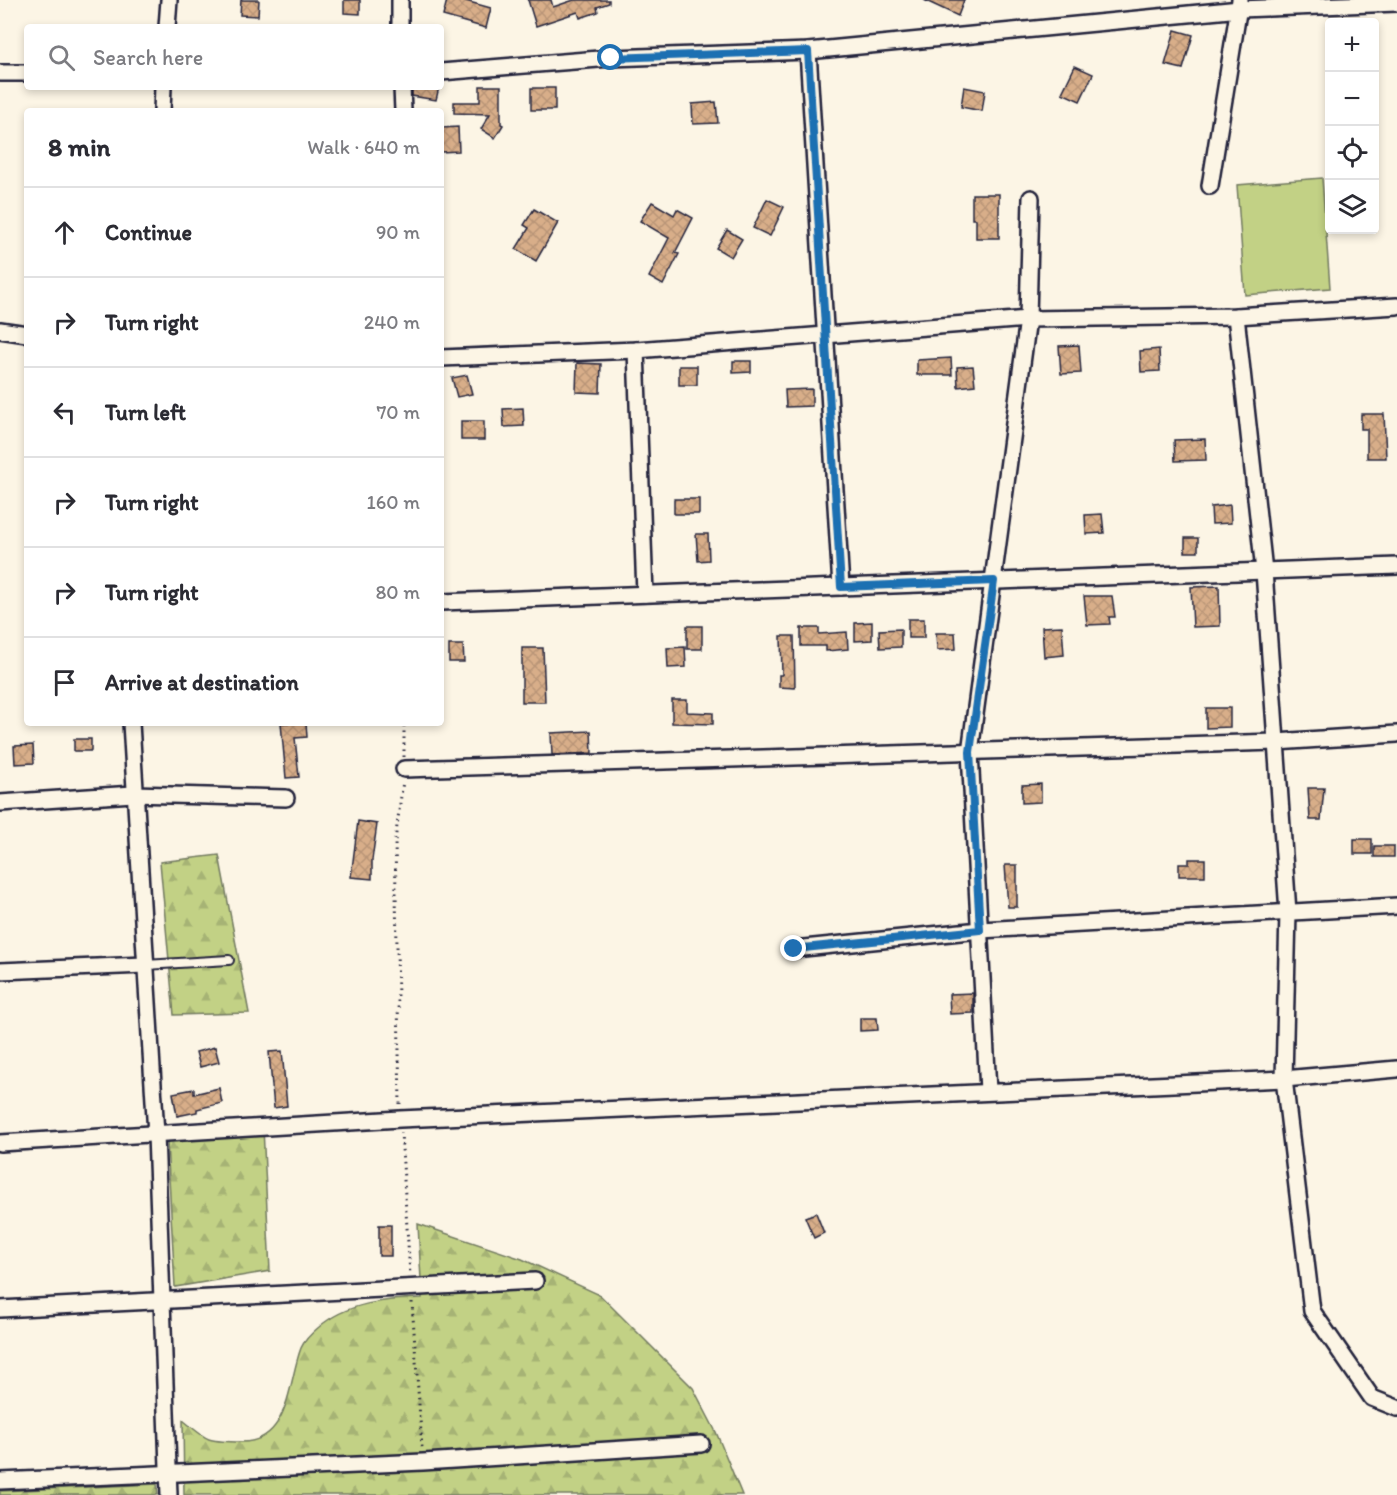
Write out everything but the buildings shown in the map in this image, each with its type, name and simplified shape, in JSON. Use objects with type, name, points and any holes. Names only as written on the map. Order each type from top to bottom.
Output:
[{"type":"street","points":[[167,24],[169,0]]},
{"type":"street","points":[[400,0],[400,24]]},
{"type":"street","points":[[444,72],[611,58],[808,51],[1240,5],[1397,3]]},
{"type":"street","points":[[1210,186],[1240,5]]},
{"type":"street","points":[[808,51],[841,587]]},
{"type":"street","points":[[0,73],[24,73]]},
{"type":"street","points":[[162,108],[163,90]]},
{"type":"street","points":[[402,90],[403,108]]},
{"type":"street","points":[[988,1091],[970,752],[1028,320],[1031,198]]},
{"type":"street","points":[[444,358],[636,350],[1028,320],[1236,316],[1397,306]]},
{"type":"street","points":[[1236,316],[1264,571],[1288,912],[1284,1079],[1312,1311],[1372,1398],[1397,1408]]},
{"type":"street","points":[[0,330],[24,334]]},
{"type":"street","points":[[636,350],[645,594]]},
{"type":"street","points":[[444,602],[1397,566]]},
{"type":"street","points":[[130,726],[156,1134],[169,1495]]},
{"type":"street","points":[[404,769],[1276,742],[1397,734]]},
{"type":"street","points":[[0,803],[133,794],[286,798]]},
{"type":"street","points":[[794,949],[980,930],[1397,906]]},
{"type":"street","points":[[0,971],[144,965]]},
{"type":"street","points":[[0,1143],[400,1119],[1284,1079],[1397,1069]]},
{"type":"street","points":[[0,1309],[535,1281]]},
{"type":"street","points":[[0,1481],[423,1462],[701,1444]]},
{"type":"lane","points":[[144,965],[229,960]]},
{"type":"path","points":[[403,795],[395,841],[400,1119],[423,1462]]},
{"type":"green space","points":[[1322,178],[1330,288],[1245,295],[1237,185]]},
{"type":"green space","points":[[219,855],[249,1013],[174,1015],[160,862]]},
{"type":"green space","points":[[263,1128],[270,1271],[175,1287],[167,1142]]},
{"type":"green space","points":[[418,1224],[522,1259],[600,1295],[693,1388],[716,1432],[742,1495],[184,1495],[183,1420],[208,1439],[240,1442],[256,1440],[269,1433],[278,1422],[289,1393],[301,1348],[319,1327],[341,1312],[367,1304],[422,1298]]},
{"type":"green space","points":[[157,1484],[158,1495],[0,1495],[0,1491]]},
{"type":"route","points":[[611,58],[808,51],[841,587],[994,581],[970,752],[980,930],[794,949]]}]
